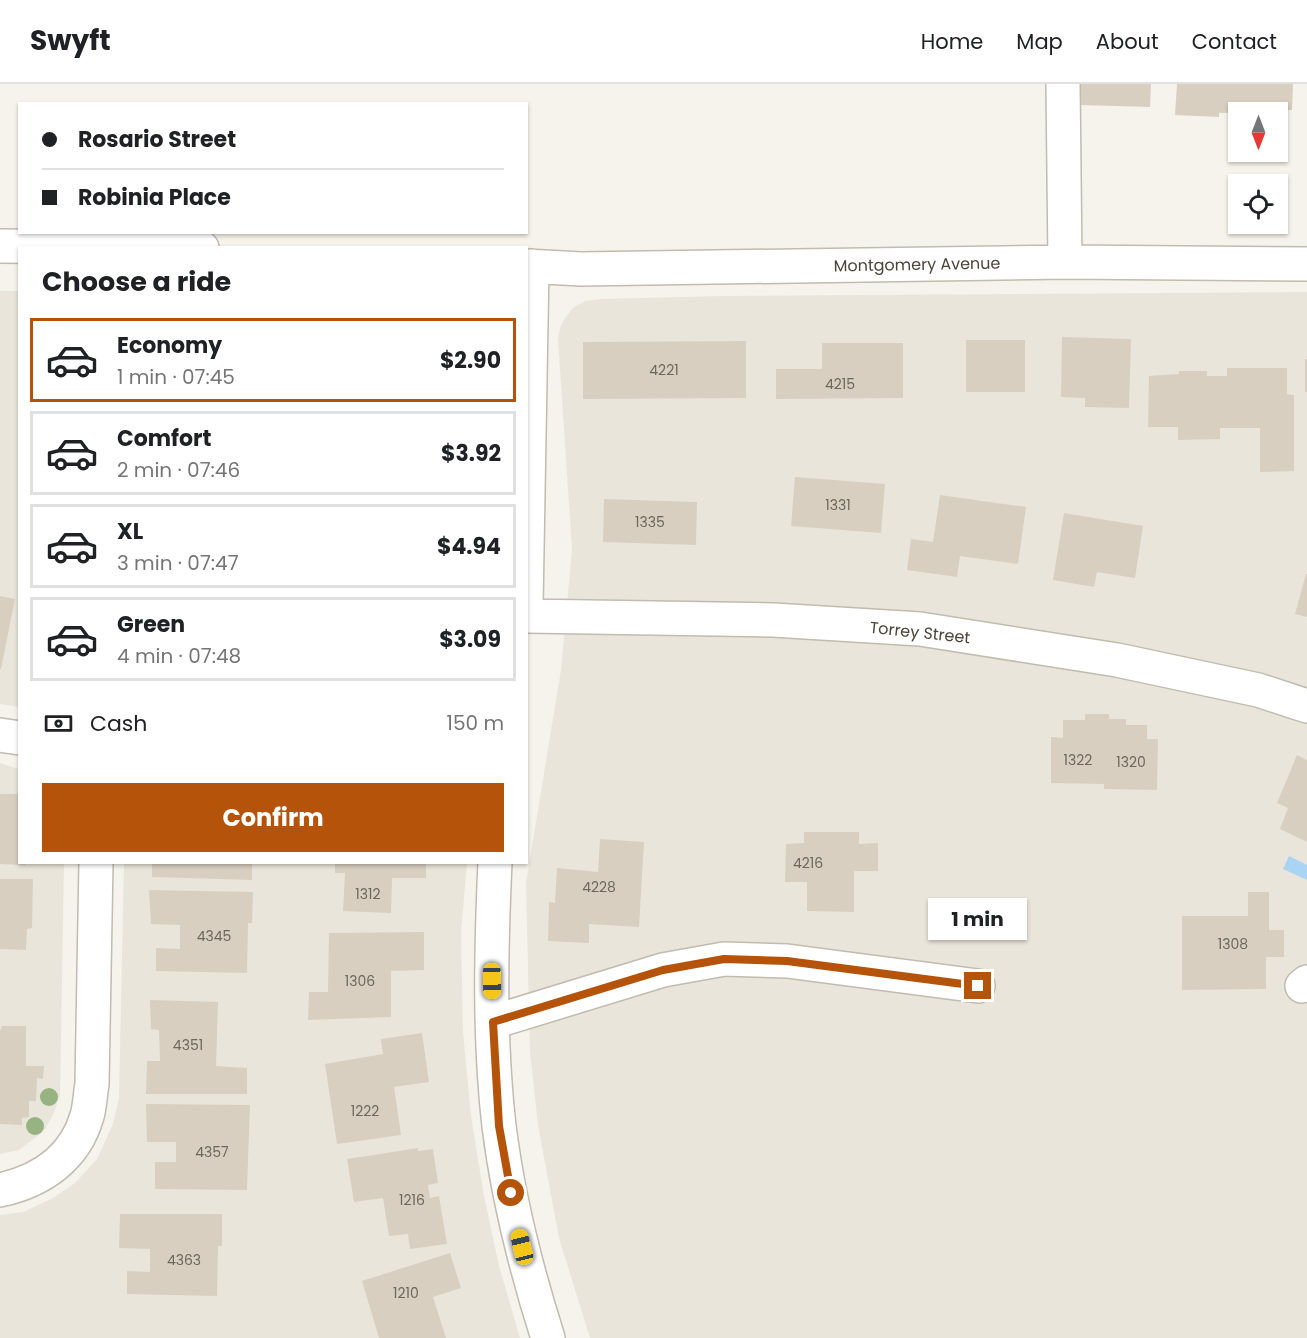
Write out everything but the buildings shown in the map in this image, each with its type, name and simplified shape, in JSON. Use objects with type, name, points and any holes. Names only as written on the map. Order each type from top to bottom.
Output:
[{"type":"street","points":[[1063,84],[1065,262]]},
{"type":"street","points":[[0,246],[18,246]]},
{"type":"street","name":"Montgomery Avenue","points":[[529,266],[581,268],[1065,262],[1307,264]]},
{"type":"street","points":[[528,379],[529,266]]},
{"type":"street","name":"Torrey Street","points":[[528,616],[772,620],[920,629],[1117,660],[1258,690],[1307,706]]},
{"type":"street","points":[[0,735],[18,738]]},
{"type":"street","points":[[0,1190],[34,1180],[60,1162],[78,1140],[87,1115],[92,1084],[96,864]]},
{"type":"street","points":[[495,864],[491,941],[499,1126],[514,1215],[548,1338]]},
{"type":"street","points":[[493,1022],[663,970],[724,959],[787,961],[978,986]]},
{"type":"shaded area","points":[[0,291],[18,291],[18,707],[0,704]]},
{"type":"shaded area","points":[[1307,292],[1307,1338],[590,1338],[559,1238],[538,1125],[530,1052],[526,883],[561,670],[572,549],[558,339],[565,318],[573,308],[585,301],[601,299],[722,296]]},
{"type":"shaded area","points":[[0,763],[18,769],[18,864],[64,864],[60,1096],[44,1131],[19,1150],[0,1154]]},
{"type":"shaded area","points":[[124,864],[467,864],[461,932],[463,1032],[471,1116],[484,1196],[499,1266],[520,1338],[0,1338],[0,1215],[23,1212],[53,1198],[75,1183],[97,1159],[113,1124],[119,1098]]},
{"type":"water","points":[[1289,856],[1307,865],[1307,880],[1283,869]]},
{"type":"route","points":[[511,1193],[499,1126],[493,1022],[663,970],[724,959],[787,961],[978,986]]}]
